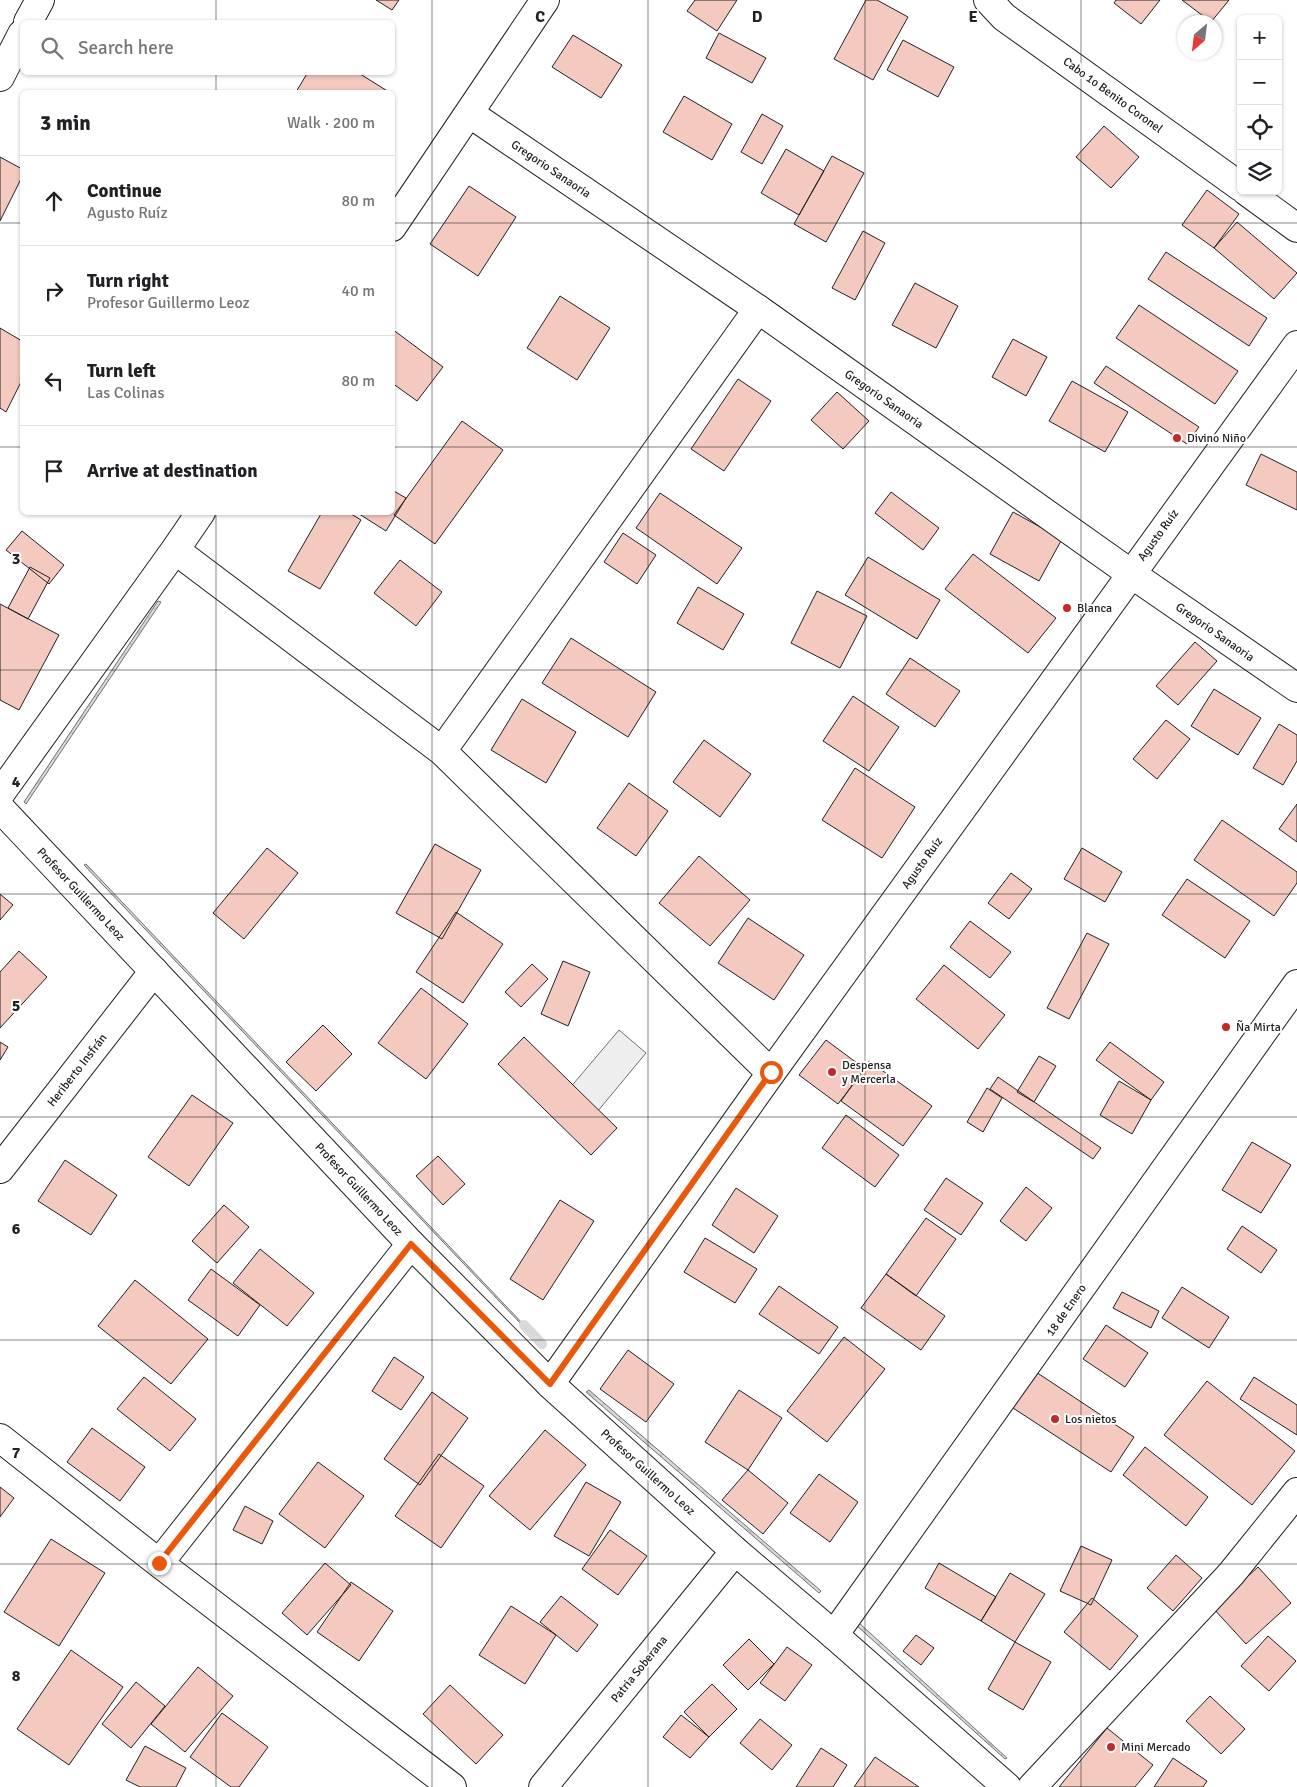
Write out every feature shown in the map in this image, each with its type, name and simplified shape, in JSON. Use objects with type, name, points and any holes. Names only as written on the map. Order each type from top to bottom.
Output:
[{"type":"street","points":[[29,20],[40,0]]},
{"type":"street","points":[[395,223],[545,0]]},
{"type":"street","name":"Cabo 1o Benito Coronel","points":[[988,0],[1004,17],[1237,184]]},
{"type":"street","points":[[0,78],[20,38]]},
{"type":"street","name":"Gregorio Sanaoria","points":[[468,114],[758,310],[1130,573],[1297,688]]},
{"type":"street","points":[[1252,195],[1297,228]]},
{"type":"street","points":[[442,751],[758,310]]},
{"type":"street","name":"Agusto Ruíz","points":[[550,1384],[771,1072],[1130,573],[1297,345]]},
{"type":"street","points":[[0,794],[199,515]]},
{"type":"street","points":[[175,550],[442,751],[771,1072]]},
{"type":"street","name":"Profesor Guillermo Leoz","points":[[0,808],[411,1244],[550,1384],[735,1551],[1007,1787]]},
{"type":"street","name":"Heriberto Insfrán","points":[[0,1169],[154,971]]},
{"type":"street","name":"18 de Enero","points":[[834,1635],[1297,984]]},
{"type":"street","points":[[159,1563],[411,1244]]},
{"type":"street","points":[[0,1438],[159,1563],[452,1787]]},
{"type":"street","points":[[1032,1787],[1230,1574],[1297,1492]]},
{"type":"street","name":"Patria Soberana","points":[[543,1787],[735,1551]]},
{"type":"shaded area","points":[[619,1030],[646,1053],[597,1112],[569,1089]]},
{"type":"water","points":[[158,601],[161,602],[26,804],[24,802]]},
{"type":"water","points":[[86,864],[543,1345],[542,1346],[84,865]]},
{"type":"water","points":[[589,1390],[821,1591],[819,1593],[586,1392]]},
{"type":"water","points":[[858,1622],[1007,1758],[1005,1759],[856,1625]]},
{"type":"building","points":[[376,0],[399,0],[392,10]]},
{"type":"building","points":[[695,0],[737,0],[717,31],[687,11]]},
{"type":"building","points":[[866,0],[877,0],[908,17],[873,80],[834,59]]},
{"type":"building","points":[[1116,0],[1160,0],[1141,24],[1114,3]]},
{"type":"building","points":[[1182,0],[1229,0],[1217,15],[1202,15]]},
{"type":"building","points":[[719,33],[766,58],[752,83],[706,58]]},
{"type":"building","points":[[573,35],[622,65],[601,98],[552,67]]},
{"type":"building","points":[[903,40],[954,67],[938,97],[887,70]]},
{"type":"building","points":[[306,75],[362,75],[386,90],[297,90]]},
{"type":"building","points":[[684,96],[732,124],[712,160],[663,132]]},
{"type":"building","points":[[762,114],[783,126],[762,164],[741,152]]},
{"type":"building","points":[[1104,126],[1139,157],[1111,188],[1076,157]]},
{"type":"building","points":[[786,149],[824,171],[799,215],[761,193]]},
{"type":"building","points":[[832,156],[864,173],[826,242],[794,224]]},
{"type":"building","points":[[0,157],[20,168],[20,181],[0,221]]},
{"type":"building","points":[[469,186],[516,217],[478,276],[430,244]]},
{"type":"building","points":[[1207,190],[1239,214],[1214,248],[1182,225]]},
{"type":"building","points":[[1237,222],[1297,273],[1274,299],[1214,248]]},
{"type":"building","points":[[863,231],[885,243],[855,300],[832,288]]},
{"type":"building","points":[[1166,252],[1267,318],[1249,346],[1148,279]]},
{"type":"building","points":[[915,283],[958,306],[936,348],[892,325]]},
{"type":"building","points":[[560,296],[610,328],[577,380],[527,348]]},
{"type":"building","points":[[1139,305],[1238,371],[1215,404],[1116,338]]},
{"type":"building","points":[[0,328],[20,340],[20,384],[6,412],[0,408]]},
{"type":"building","points":[[395,331],[443,367],[417,401],[395,385]]},
{"type":"building","points":[[1013,339],[1047,357],[1026,396],[992,377]]},
{"type":"building","points":[[1106,366],[1199,427],[1187,444],[1094,383]]},
{"type":"building","points":[[738,379],[771,401],[724,471],[691,449]]},
{"type":"building","points":[[1072,381],[1128,412],[1105,452],[1049,421]]},
{"type":"building","points":[[837,392],[869,421],[843,449],[811,420]]},
{"type":"building","points":[[462,421],[503,450],[435,544],[394,515]]},
{"type":"building","points":[[1261,454],[1297,472],[1297,510],[1246,485]]},
{"type":"building","points":[[395,492],[406,498],[386,531],[361,515],[395,515]]},
{"type":"building","points":[[891,492],[939,528],[923,550],[875,513]]},
{"type":"building","points":[[660,493],[742,548],[717,584],[636,528]]},
{"type":"building","points":[[1013,512],[1062,539],[1039,581],[990,554]]},
{"type":"building","points":[[320,515],[353,515],[361,520],[320,589],[288,571]]},
{"type":"building","points":[[22,531],[64,565],[49,584],[6,550]]},
{"type":"building","points":[[623,533],[656,555],[637,584],[604,562]]},
{"type":"building","points":[[973,554],[1056,618],[1028,653],[945,589]]},
{"type":"building","points":[[868,557],[940,600],[917,639],[845,595]]},
{"type":"building","points":[[400,560],[442,592],[416,626],[374,593]]},
{"type":"building","points":[[30,567],[50,578],[28,619],[8,608]]},
{"type":"building","points":[[698,587],[744,614],[723,650],[677,623]]},
{"type":"building","points":[[817,591],[867,616],[840,668],[791,643]]},
{"type":"building","points":[[0,604],[59,635],[19,710],[0,700]]},
{"type":"building","points":[[571,638],[656,692],[628,737],[542,683]]},
{"type":"building","points":[[1195,642],[1217,661],[1178,705],[1156,686]]},
{"type":"building","points":[[910,658],[960,691],[935,727],[886,694]]},
{"type":"building","points":[[1214,689],[1261,718],[1238,755],[1191,726]]},
{"type":"building","points":[[853,696],[899,727],[869,771],[823,741]]},
{"type":"building","points":[[522,699],[576,732],[546,783],[491,750]]},
{"type":"building","points":[[1166,720],[1190,739],[1157,779],[1133,759]]},
{"type":"building","points":[[1279,724],[1297,735],[1297,761],[1283,785],[1253,768]]},
{"type":"building","points":[[704,740],[751,774],[720,817],[673,782]]},
{"type":"building","points":[[855,768],[915,807],[882,858],[822,820]]},
{"type":"building","points":[[629,783],[668,811],[636,856],[597,828]]},
{"type":"building","points":[[1297,804],[1297,842],[1279,829]]},
{"type":"building","points":[[1222,820],[1297,872],[1297,883],[1274,916],[1194,860]]},
{"type":"building","points":[[435,844],[481,870],[442,939],[396,913]]},
{"type":"building","points":[[267,848],[298,873],[244,939],[213,913]]},
{"type":"building","points":[[1082,848],[1122,872],[1105,902],[1064,879]]},
{"type":"building","points":[[699,856],[750,900],[710,946],[659,903]]},
{"type":"building","points":[[1011,873],[1032,889],[1009,919],[988,903]]},
{"type":"building","points":[[1187,879],[1250,921],[1225,958],[1162,915]]},
{"type":"building","points":[[0,894],[13,905],[0,920]]},
{"type":"building","points":[[456,912],[503,944],[463,1003],[416,972]]},
{"type":"building","points":[[748,918],[804,955],[774,1000],[718,963]]},
{"type":"building","points":[[970,921],[1011,952],[990,978],[950,947]]},
{"type":"building","points":[[1087,933],[1109,944],[1069,1019],[1047,1008]]},
{"type":"building","points":[[19,951],[47,977],[0,1028],[0,972]]},
{"type":"building","points":[[563,961],[590,972],[568,1026],[541,1014]]},
{"type":"building","points":[[532,964],[548,979],[521,1007],[505,992]]},
{"type":"building","points":[[944,965],[1005,1015],[978,1049],[916,999]]},
{"type":"building","points":[[421,988],[468,1024],[426,1079],[378,1043]]},
{"type":"building","points":[[323,1025],[352,1054],[316,1091],[286,1062]]},
{"type":"building","points":[[524,1037],[617,1128],[591,1155],[498,1064]]},
{"type":"building","name":"Despensa y Mercerla","points":[[826,1040],[865,1069],[838,1104],[799,1075]]},
{"type":"building","points":[[0,1042],[8,1047],[0,1060]]},
{"type":"building","points":[[1110,1042],[1164,1082],[1151,1100],[1096,1060]]},
{"type":"building","points":[[1039,1056],[1056,1066],[1034,1102],[1017,1092]]},
{"type":"building","points":[[869,1061],[932,1106],[903,1146],[841,1101]]},
{"type":"building","points":[[998,1077],[1101,1148],[1093,1159],[990,1089]]},
{"type":"building","points":[[1119,1081],[1151,1100],[1132,1134],[1100,1115]]},
{"type":"building","points":[[987,1088],[1002,1098],[983,1132],[967,1122]]},
{"type":"building","points":[[192,1095],[233,1123],[189,1186],[148,1157]]},
{"type":"building","points":[[846,1115],[899,1155],[875,1187],[822,1148]]},
{"type":"building","points":[[1252,1142],[1291,1165],[1261,1213],[1222,1190]]},
{"type":"building","points":[[438,1156],[465,1184],[443,1205],[416,1176]]},
{"type":"building","points":[[65,1160],[117,1195],[91,1235],[38,1201]]},
{"type":"building","points":[[946,1178],[983,1203],[961,1235],[924,1210]]},
{"type":"building","points":[[1026,1187],[1052,1208],[1026,1241],[1000,1221]]},
{"type":"building","points":[[736,1188],[778,1216],[754,1253],[712,1225]]},
{"type":"building","points":[[560,1200],[594,1221],[543,1300],[510,1279]]},
{"type":"building","points":[[224,1205],[249,1227],[217,1263],[192,1241]]},
{"type":"building","points":[[926,1218],[956,1239],[916,1296],[886,1274]]},
{"type":"building","points":[[1242,1226],[1277,1250],[1261,1273],[1227,1249]]},
{"type":"building","points":[[705,1238],[757,1269],[735,1303],[684,1272]]},
{"type":"building","points":[[260,1249],[314,1293],[287,1326],[233,1283]]},
{"type":"building","points":[[211,1269],[260,1305],[238,1336],[188,1300]]},
{"type":"building","points":[[886,1274],[945,1316],[921,1350],[861,1308]]},
{"type":"building","points":[[135,1280],[208,1339],[171,1384],[98,1326]]},
{"type":"building","points":[[779,1286],[838,1327],[819,1354],[759,1314]]},
{"type":"building","points":[[1182,1287],[1229,1317],[1209,1348],[1162,1318]]},
{"type":"building","points":[[1122,1292],[1159,1311],[1151,1328],[1113,1308]]},
{"type":"building","points":[[1106,1325],[1148,1353],[1125,1387],[1083,1359]]},
{"type":"building","points":[[844,1337],[885,1369],[827,1442],[787,1411]]},
{"type":"building","points":[[628,1350],[674,1384],[646,1422],[600,1389]]},
{"type":"building","points":[[394,1357],[424,1377],[401,1410],[372,1391]]},
{"type":"building","points":[[1036,1372],[1134,1437],[1111,1472],[1013,1408]]},
{"type":"building","points":[[144,1377],[196,1419],[170,1451],[117,1409]]},
{"type":"building","points":[[1254,1377],[1297,1405],[1297,1435],[1240,1399]]},
{"type":"building","points":[[1207,1381],[1295,1451],[1252,1505],[1164,1435]]},
{"type":"building","points":[[739,1390],[782,1418],[748,1470],[705,1442]]},
{"type":"building","points":[[432,1392],[468,1418],[420,1485],[384,1459]]},
{"type":"building","points":[[92,1428],[145,1467],[120,1501],[67,1462]]},
{"type":"building","points":[[545,1430],[586,1465],[530,1530],[489,1496]]},
{"type":"building","points":[[1145,1447],[1208,1497],[1186,1526],[1123,1475]]},
{"type":"building","points":[[439,1454],[484,1486],[441,1548],[395,1516]]},
{"type":"building","points":[[318,1462],[364,1496],[325,1548],[279,1514]]},
{"type":"building","points":[[748,1470],[788,1503],[763,1534],[722,1500]]},
{"type":"building","points":[[819,1474],[858,1502],[830,1542],[790,1513]]},
{"type":"building","points":[[586,1482],[621,1502],[589,1556],[554,1536]]},
{"type":"building","points":[[0,1487],[14,1498],[0,1517]]},
{"type":"building","points":[[245,1506],[273,1521],[262,1544],[233,1530]]},
{"type":"building","points":[[610,1530],[647,1556],[618,1595],[582,1569]]},
{"type":"building","points":[[51,1539],[105,1573],[59,1646],[4,1612]]},
{"type":"building","points":[[1081,1546],[1112,1560],[1091,1605],[1060,1591]]},
{"type":"building","points":[[1176,1555],[1202,1578],[1173,1611],[1147,1588]]},
{"type":"building","points":[[325,1563],[351,1585],[307,1635],[282,1613]]},
{"type":"building","points":[[939,1563],[996,1597],[981,1621],[925,1588]]},
{"type":"building","points":[[1258,1567],[1291,1603],[1246,1644],[1213,1608]]},
{"type":"building","points":[[1010,1573],[1045,1594],[1015,1642],[981,1621]]},
{"type":"building","points":[[351,1582],[393,1611],[359,1661],[317,1632]]},
{"type":"building","points":[[561,1596],[598,1625],[577,1652],[540,1622]]},
{"type":"building","points":[[1092,1598],[1138,1636],[1110,1670],[1064,1632]]},
{"type":"building","points":[[511,1606],[556,1635],[525,1684],[479,1655]]},
{"type":"building","points":[[916,1635],[934,1648],[921,1665],[903,1651]]},
{"type":"building","points":[[1268,1636],[1296,1661],[1269,1691],[1241,1666]]},
{"type":"building","points":[[749,1639],[774,1664],[748,1690],[723,1665]]},
{"type":"building","points":[[1015,1642],[1051,1662],[1023,1710],[988,1689]]},
{"type":"building","points":[[787,1647],[812,1665],[785,1701],[760,1683]]},
{"type":"building","points":[[71,1650],[123,1687],[69,1765],[17,1729]]},
{"type":"building","points":[[198,1667],[233,1696],[185,1752],[151,1724]]},
{"type":"building","points":[[136,1682],[165,1706],[131,1748],[102,1724]]},
{"type":"building","points":[[712,1684],[737,1709],[709,1737],[684,1712]]},
{"type":"building","points":[[450,1685],[503,1735],[476,1764],[423,1714]]},
{"type":"building","points":[[1210,1696],[1245,1729],[1221,1754],[1186,1721]]},
{"type":"building","points":[[222,1713],[268,1747],[239,1787],[231,1787],[190,1757]]},
{"type":"building","points":[[681,1715],[709,1737],[690,1758],[663,1737]]},
{"type":"building","points":[[760,1719],[792,1745],[772,1770],[740,1743]]},
{"type":"building","name":"Mini Mercado","points":[[1107,1728],[1153,1765],[1135,1787],[1059,1787]]},
{"type":"building","points":[[145,1746],[186,1768],[176,1787],[140,1787],[126,1780]]},
{"type":"building","points":[[821,1748],[847,1765],[833,1787],[796,1787]]},
{"type":"building","points":[[875,1757],[919,1787],[854,1787]]},
{"type":"building","points":[[1173,1758],[1207,1781],[1203,1787],[1154,1787]]},
{"type":"waterway","points":[[524,1325],[542,1344]]},
{"type":"place","name":"Divino Niño","points":[[1177,438]]},
{"type":"place","name":"Blanca","points":[[1067,608]]},
{"type":"place","name":"Ña Mirta","points":[[1226,1027]]},
{"type":"place","name":"Despensa y Mercerla","points":[[832,1072]]},
{"type":"place","name":"Los nietos","points":[[1055,1419]]},
{"type":"place","name":"Mini Mercado","points":[[1111,1747]]},
{"type":"route","points":[[159,1563],[411,1244],[550,1384],[771,1072]]}]
